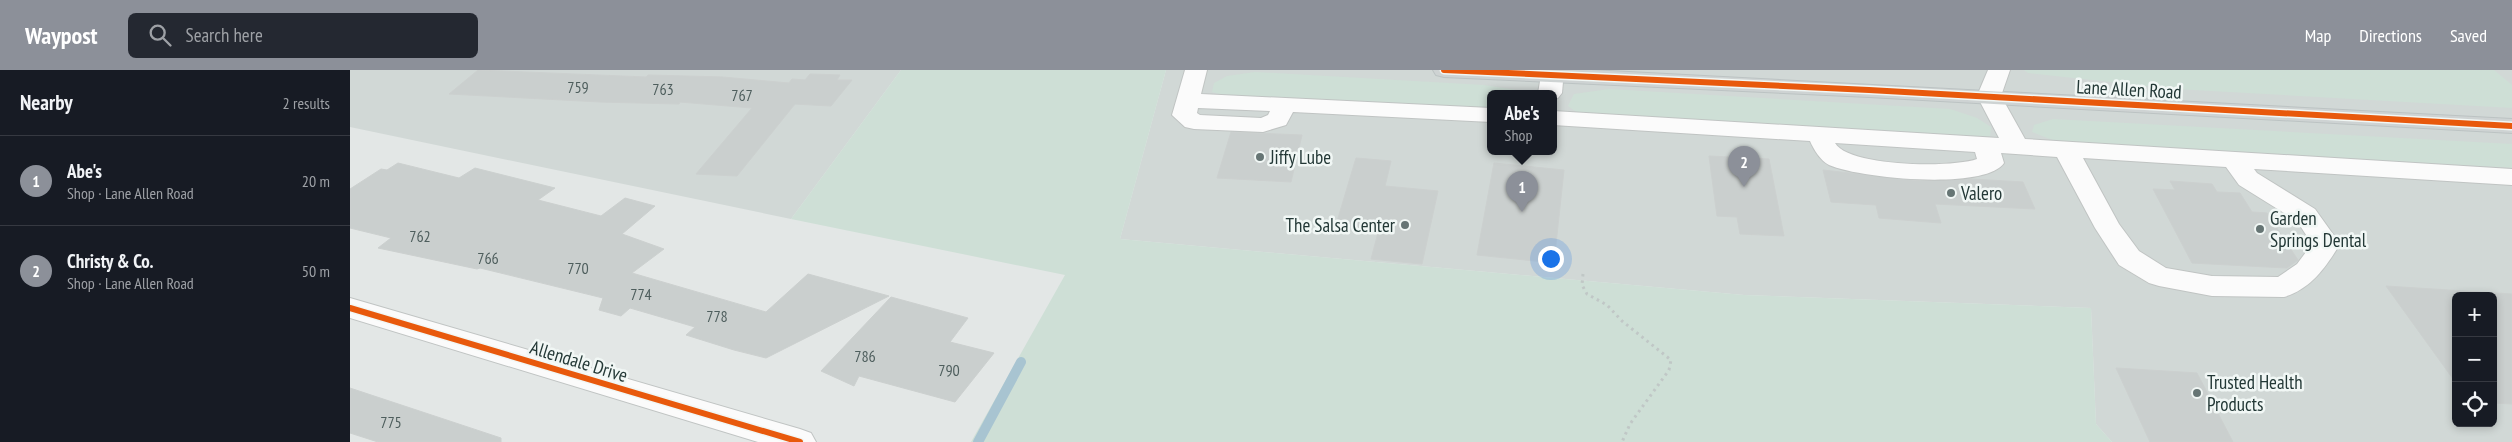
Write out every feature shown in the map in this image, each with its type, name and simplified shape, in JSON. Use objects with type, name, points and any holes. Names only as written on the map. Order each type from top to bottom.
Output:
[{"type":"main road","name":"Lane Allen Road","points":[[1444,70],[1552,79],[1989,96],[2512,126]]},
{"type":"street","points":[[1196,70],[1184,115],[1194,122],[1263,125],[1277,120],[1284,105],[1487,115]]},
{"type":"street","points":[[1999,70],[1989,96],[2016,146]]},
{"type":"street","points":[[1557,118],[1820,135],[1826,150],[1839,159],[1872,166],[1909,170],[1948,172],[1985,167],[1991,163],[1986,145],[2512,177]]},
{"type":"street","points":[[2066,150],[2108,228],[2129,258],[2159,276],[2212,286],[2284,287],[2307,272],[2326,244],[2306,215],[2248,180],[2234,160]]},
{"type":"street","name":"Allendale Drive","points":[[350,308],[800,442]]},
{"type":"path","points":[[1583,274],[1582,285],[1587,294],[1607,305],[1622,321],[1671,360],[1669,370],[1630,424],[1622,442]]},
{"type":"shaded area","points":[[350,70],[901,70],[791,219],[350,127]]},
{"type":"shaded area","points":[[901,70],[1166,70],[1120,239],[1744,295],[2091,308],[2096,424],[2112,442],[971,442],[1065,275],[791,219]]},
{"type":"shaded area","points":[[1166,70],[2512,70],[2512,442],[2112,442],[2096,424],[2091,308],[1744,295],[1120,239]]},
{"type":"shaded area","points":[[2024,70],[2494,70],[2512,85],[2512,108],[2175,89],[2028,73]]},
{"type":"shaded area","points":[[1255,72],[1484,85],[1516,90],[1487,90],[1487,108],[1223,95],[1212,92],[1214,83],[1227,76]]},
{"type":"shaded area","points":[[1609,89],[1950,109],[1977,118],[1991,127],[1990,137],[1578,113],[1568,106],[1574,94]]},
{"type":"shaded area","points":[[2053,119],[2512,144],[2512,168],[2055,141],[2032,132],[2034,125]]},
{"type":"building","points":[[478,70],[646,77],[648,75],[723,77],[789,83],[792,79],[805,80],[810,74],[840,75],[837,80],[852,80],[831,106],[795,104],[737,176],[696,174],[752,108],[680,102],[679,104],[600,102],[449,94]]},
{"type":"building","name":"Jiffy Lube","points":[[1231,132],[1302,135],[1291,182],[1217,178]]},
{"type":"building","points":[[1709,156],[1769,159],[1784,236],[1740,234],[1737,217],[1717,216]]},
{"type":"building","points":[[1356,158],[1391,161],[1385,186],[1438,191],[1422,264],[1371,259],[1379,229],[1336,225]]},
{"type":"building","points":[[398,163],[459,178],[475,168],[555,188],[538,200],[601,216],[625,198],[655,206],[622,234],[664,249],[632,273],[766,312],[808,274],[889,296],[766,358],[734,350],[686,335],[695,327],[630,308],[621,316],[599,310],[603,298],[480,268],[477,269],[378,248],[391,238],[350,228],[350,189],[381,169],[387,170]]},
{"type":"building","points":[[1494,163],[1564,170],[1554,263],[1477,255]]},
{"type":"building","name":"Valero","points":[[1823,170],[1920,181],[1971,179],[2023,182],[2035,209],[1935,204],[1941,223],[1879,218],[1876,205],[1831,202]]},
{"type":"building","name":"Garden Springs Dental","points":[[2170,181],[2212,184],[2217,192],[2240,193],[2252,212],[2267,213],[2298,260],[2287,268],[2192,263],[2153,189],[2175,190]]},
{"type":"building","points":[[2386,286],[2480,292],[2452,292],[2452,377]]},
{"type":"building","points":[[2497,293],[2512,294],[2512,404],[2497,403]]},
{"type":"building","points":[[891,297],[968,318],[950,342],[994,353],[955,402],[859,376],[854,386],[821,371]]},
{"type":"building","points":[[2116,368],[2197,373],[2233,442],[2150,442]]},
{"type":"building","points":[[350,388],[501,438],[501,442],[378,442],[350,433]]},
{"type":"waterway","points":[[978,442],[1021,362]]},
{"type":"cycle path","points":[[1444,70],[1869,90],[2512,126]]},
{"type":"cycle path","points":[[350,308],[800,442]]},
{"type":"place","name":"Jiffy Lube","points":[[1260,157]]},
{"type":"place","name":"Christy & Co.","points":[[1744,187]]},
{"type":"place","name":"Valero","points":[[1951,193]]},
{"type":"place","name":"Abe's","points":[[1522,212]]},
{"type":"place","name":"The Salsa Center","points":[[1405,225]]},
{"type":"place","name":"Garden Springs Dental","points":[[2260,229]]},
{"type":"place","name":"Trusted Health Products","points":[[2197,393]]}]
